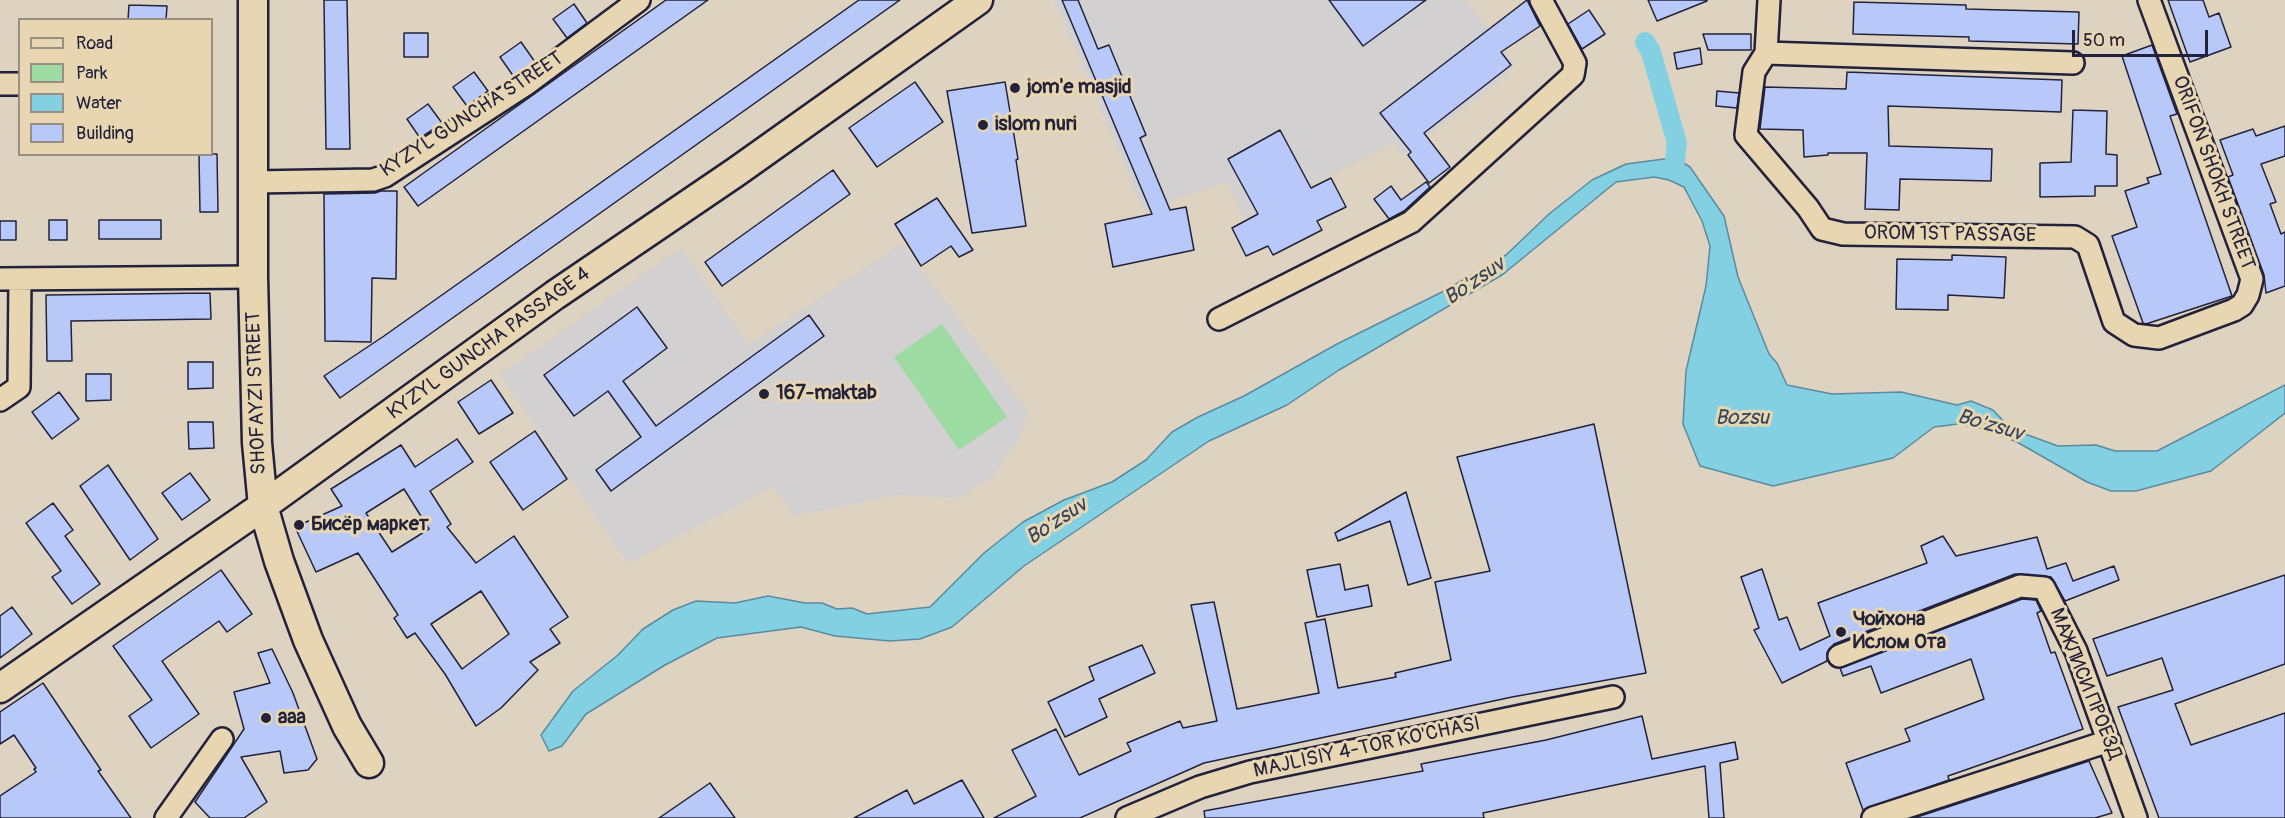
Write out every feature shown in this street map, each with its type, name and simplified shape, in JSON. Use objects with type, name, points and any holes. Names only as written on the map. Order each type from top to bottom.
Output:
[{"type":"street","name":"SHOFAYZI STREET","points":[[253,0],[253,277],[257,443],[263,506],[279,561],[308,640],[347,726],[369,763]]},
{"type":"street","name":"KYZYL GUNCHA STREET","points":[[253,182],[373,180],[385,176],[525,85],[639,0]]},
{"type":"street","name":"KYZYL GUNCHA PASSAGE 4","points":[[0,688],[263,506],[555,295],[746,165],[978,0]]},
{"type":"street","points":[[1220,319],[1411,222],[1572,75],[1575,63],[1541,0]]},
{"type":"street","name":"OROM 1ST PASSAGE","points":[[1768,0],[1766,53],[1754,72],[1746,135],[1808,208],[1822,230],[1843,234],[2075,237],[2088,245],[2114,322],[2123,331],[2159,338],[2242,305],[2252,279]]},
{"type":"street","name":"ORIFON SHOKH STREET","points":[[2149,0],[2252,279]]},
{"type":"street","points":[[1766,53],[2073,63]]},
{"type":"street","points":[[0,84],[18,84]]},
{"type":"street","points":[[0,400],[19,387],[10,279],[253,277]]},
{"type":"street","name":"МАЖЛИСИ ПРОЕЗД","points":[[1839,656],[2020,586],[2044,588],[2071,640],[2136,818]]},
{"type":"street","name":"MAJLISIY 4-TOR KO'CHASI","points":[[1127,818],[1200,787],[1250,772],[1613,698]]},
{"type":"street","points":[[166,818],[222,739]]},
{"type":"street","points":[[1873,818],[2109,741]]},
{"type":"shaded area","points":[[1054,0],[1466,0],[1515,65],[1503,78],[1401,156],[1394,143],[1244,219],[1228,182],[1143,210]]},
{"type":"shaded area","name":"167-maktab","points":[[902,244],[1029,412],[1019,438],[990,479],[957,498],[897,495],[794,516],[774,486],[628,563],[500,375],[681,248],[749,345]]},
{"type":"green space","points":[[942,324],[1007,417],[959,450],[894,357]]},
{"type":"water","name":"Bozsu","points":[[1664,159],[1679,160],[1690,167],[1724,216],[1738,277],[1769,354],[1777,363],[1787,385],[1832,394],[1901,392],[1957,405],[1971,401],[1993,410],[2011,429],[2058,446],[2096,445],[2115,451],[2157,451],[2285,385],[2285,413],[2211,471],[2136,491],[2111,491],[2087,482],[2017,442],[1985,429],[1958,424],[1934,427],[1893,458],[1773,486],[1700,466],[1683,424],[1686,371],[1706,286],[1710,246],[1702,221],[1684,187],[1669,180],[1654,177],[1616,182],[1502,275],[1339,370],[1287,405],[1209,441],[1024,566],[952,627],[920,639],[890,641],[835,636],[801,627],[717,638],[665,665],[586,714],[562,746],[549,751],[541,735],[573,691],[618,655],[643,629],[673,610],[696,601],[735,603],[768,596],[805,603],[822,603],[837,609],[852,608],[867,614],[930,607],[984,553],[1023,522],[1064,500],[1112,482],[1146,460],[1172,432],[1198,417],[1244,396],[1337,344],[1442,292],[1506,255],[1549,214],[1592,180],[1626,164]]},
{"type":"building","points":[[324,0],[347,0],[350,149],[326,149]]},
{"type":"building","points":[[666,0],[708,0],[418,206],[404,187]]},
{"type":"building","points":[[859,0],[900,0],[340,398],[324,376]]},
{"type":"building","points":[[1062,0],[1078,0],[1098,49],[1109,45],[1146,135],[1140,138],[1170,210],[1186,207],[1194,250],[1113,267],[1105,224],[1152,214]]},
{"type":"building","points":[[1329,0],[1426,0],[1363,46]]},
{"type":"building","points":[[1527,0],[1540,26],[1501,52],[1511,65],[1424,133],[1450,167],[1429,183],[1408,155],[1411,152],[1380,113]]},
{"type":"building","points":[[1648,0],[1707,0],[1707,1],[1657,21]]},
{"type":"building","points":[[2168,0],[2203,0],[2209,17],[2219,13],[2231,47],[2190,62]]},
{"type":"building","points":[[1854,2],[1966,5],[1966,9],[2079,12],[2078,44],[1969,41],[1969,37],[1853,34]]},
{"type":"building","points":[[574,4],[587,23],[567,38],[553,19]]},
{"type":"building","points":[[129,5],[167,6],[166,18],[128,18]]},
{"type":"building","points":[[1589,10],[1605,34],[1582,49],[1568,24]]},
{"type":"building","points":[[404,33],[428,33],[428,57],[404,57]]},
{"type":"building","points":[[1703,34],[1751,34],[1751,50],[1708,50]]},
{"type":"building","points":[[521,42],[535,62],[514,77],[500,57]]},
{"type":"building","points":[[2152,45],[2177,114],[2170,116],[2232,296],[2146,324],[2143,323],[2112,236],[2137,227],[2125,191],[2149,183],[2147,178],[2161,174],[2122,56]]},
{"type":"building","points":[[1700,48],[1702,64],[1677,69],[1674,53]]},
{"type":"building","points":[[474,72],[488,91],[467,106],[453,87]]},
{"type":"building","points":[[1847,72],[2062,80],[2061,112],[1888,106],[1889,146],[1992,149],[1991,181],[1900,179],[1899,210],[1865,209],[1867,153],[1828,153],[1828,155],[1804,157],[1803,130],[1760,129],[1765,87],[1846,89]]},
{"type":"building","points":[[915,82],[943,122],[877,167],[849,128]]},
{"type":"building","points":[[1005,82],[1026,226],[972,233],[947,91]]},
{"type":"building","points":[[1717,91],[1739,93],[1737,108],[1716,106]]},
{"type":"building","points":[[428,104],[442,123],[420,138],[407,119]]},
{"type":"building","points":[[2073,110],[2107,111],[2106,154],[2117,155],[2117,186],[2095,186],[2095,196],[2040,197],[2040,163],[2071,162]]},
{"type":"building","points":[[2285,126],[2285,156],[2261,164],[2276,202],[2270,204],[2281,234],[2285,232],[2285,286],[2266,293],[2264,275],[2228,177],[2233,175],[2220,140],[2253,129],[2256,136]]},
{"type":"building","points":[[1280,130],[1311,188],[1331,178],[1346,207],[1317,221],[1322,230],[1273,255],[1268,246],[1246,256],[1232,228],[1258,214],[1228,159]]},
{"type":"building","points":[[217,154],[218,212],[200,212],[199,156]]},
{"type":"building","points":[[833,170],[850,194],[722,286],[705,262]]},
{"type":"building","points":[[1426,182],[1430,187],[1404,211],[1389,219],[1374,199],[1391,186],[1401,200]]},
{"type":"building","points":[[397,191],[396,279],[372,278],[371,342],[325,341],[324,194]]},
{"type":"building","points":[[937,198],[973,250],[959,257],[951,246],[921,266],[895,224]]},
{"type":"building","points":[[49,220],[67,220],[67,240],[49,240]]},
{"type":"building","points":[[99,220],[161,220],[161,239],[99,239]]},
{"type":"building","points":[[0,221],[16,221],[16,240],[0,240]]},
{"type":"building","points":[[1952,255],[2006,257],[2004,298],[1948,295],[1948,310],[1896,309],[1897,259],[1952,260]]},
{"type":"building","points":[[210,293],[211,319],[71,321],[72,361],[47,361],[46,295]]},
{"type":"building","points":[[637,307],[667,348],[623,381],[656,426],[809,315],[824,336],[611,491],[596,470],[641,437],[608,391],[574,416],[544,375]]},
{"type":"building","points":[[188,362],[213,362],[213,388],[188,389]]},
{"type":"building","points":[[86,374],[111,374],[111,400],[86,401]]},
{"type":"building","points":[[491,380],[513,413],[479,434],[458,402]]},
{"type":"building","points":[[59,392],[79,419],[52,439],[32,412]]},
{"type":"building","points":[[188,422],[213,422],[214,448],[189,449]]},
{"type":"building","points":[[1594,424],[1646,673],[1512,697],[1204,763],[1080,818],[994,818],[1036,796],[1012,750],[1056,729],[1079,775],[1131,751],[1127,743],[1180,721],[1183,728],[1217,721],[1191,605],[1214,602],[1237,709],[1319,693],[1305,623],[1325,619],[1338,688],[1396,677],[1395,673],[1451,660],[1435,582],[1490,571],[1457,457]]},
{"type":"building","points":[[535,431],[567,479],[523,510],[490,462]]},
{"type":"building","points":[[457,439],[473,462],[430,491],[451,524],[447,527],[476,563],[514,536],[568,617],[550,629],[560,643],[530,662],[538,670],[501,708],[476,726],[445,674],[415,633],[407,638],[394,618],[398,615],[358,553],[316,572],[295,527],[342,506],[331,489],[401,445],[415,467]],"holes":[[[404,489],[429,529],[392,552],[366,513]],[[481,591],[509,634],[462,669],[431,624]]]},
{"type":"building","points":[[108,465],[158,539],[130,560],[80,486]]},
{"type":"building","points":[[190,473],[210,500],[182,520],[162,493]]},
{"type":"building","points":[[1406,492],[1431,578],[1408,585],[1390,521],[1338,541],[1335,533]]},
{"type":"building","points":[[53,503],[73,530],[65,536],[100,584],[72,604],[52,577],[61,571],[26,523]]},
{"type":"building","points":[[1943,536],[1956,556],[2037,537],[2047,569],[2066,563],[2073,581],[2114,566],[2119,580],[2065,601],[2051,577],[2015,574],[1834,644],[1827,653],[1827,661],[1782,683],[1754,630],[1759,628],[1741,577],[1762,569],[1779,620],[1787,617],[1800,650],[1830,636],[1818,603],[1927,563],[1921,546]]},
{"type":"building","points":[[1340,564],[1345,590],[1368,585],[1372,606],[1317,617],[1307,570]]},
{"type":"building","points":[[221,570],[252,614],[227,632],[219,621],[162,661],[199,714],[151,748],[129,716],[152,700],[113,646]]},
{"type":"building","points":[[2285,575],[2285,664],[2175,704],[2191,745],[2285,713],[2285,818],[2159,818],[2118,707],[2173,690],[2162,658],[2107,676],[2093,639]]},
{"type":"building","points":[[2022,599],[2036,600],[2041,611],[2037,613],[2051,653],[2055,652],[2083,729],[1948,776],[1949,780],[1863,810],[1846,763],[1910,741],[1905,729],[1984,699],[1971,659],[1881,693],[1871,666],[1843,676],[1840,668]]},
{"type":"building","points":[[12,607],[32,634],[0,658],[0,616]]},
{"type":"building","points":[[1142,645],[1155,673],[1099,699],[1107,717],[1065,737],[1048,702],[1094,680],[1089,667]]},
{"type":"building","points":[[272,649],[293,693],[317,759],[308,770],[284,773],[280,751],[241,757],[267,802],[244,818],[210,818],[195,802],[244,729],[234,692],[270,683],[258,653]]},
{"type":"building","points":[[43,683],[101,770],[98,771],[131,818],[0,818],[0,796],[36,772],[34,769],[36,768],[14,735],[0,744],[0,712]]},
{"type":"building","points":[[1642,716],[1652,759],[1735,742],[1738,759],[1720,763],[1724,818],[1709,818],[1705,766],[1483,813],[1484,818],[1205,818],[1204,811],[1423,771],[1421,764],[1546,740]]},
{"type":"building","points":[[2089,761],[2112,813],[2095,818],[1914,818]]},
{"type":"building","points":[[962,780],[984,818],[854,818],[907,790],[914,804]]},
{"type":"building","points":[[710,783],[735,818],[659,818]]},
{"type":"waterway","points":[[1645,42],[1651,52],[1677,143],[1674,168]]},
{"type":"place","name":"jom'e masjid","points":[[1015,88]]},
{"type":"place","name":"islom nuri","points":[[983,125]]},
{"type":"place","name":"167-maktab","points":[[764,394]]},
{"type":"place","name":"Бисёр маркет","points":[[299,525]]},
{"type":"place","name":"Чойхона Ислом Ота","points":[[1841,632]]},
{"type":"place","name":"ааа","points":[[266,718]]},
{"type":"water label","name":"Bo'zsuv","points":[[1475,282]]},
{"type":"water label","name":"Bo'zsuv","points":[[1990,426]]},
{"type":"water label","name":"Bo'zsuv","points":[[1057,522]]}]
